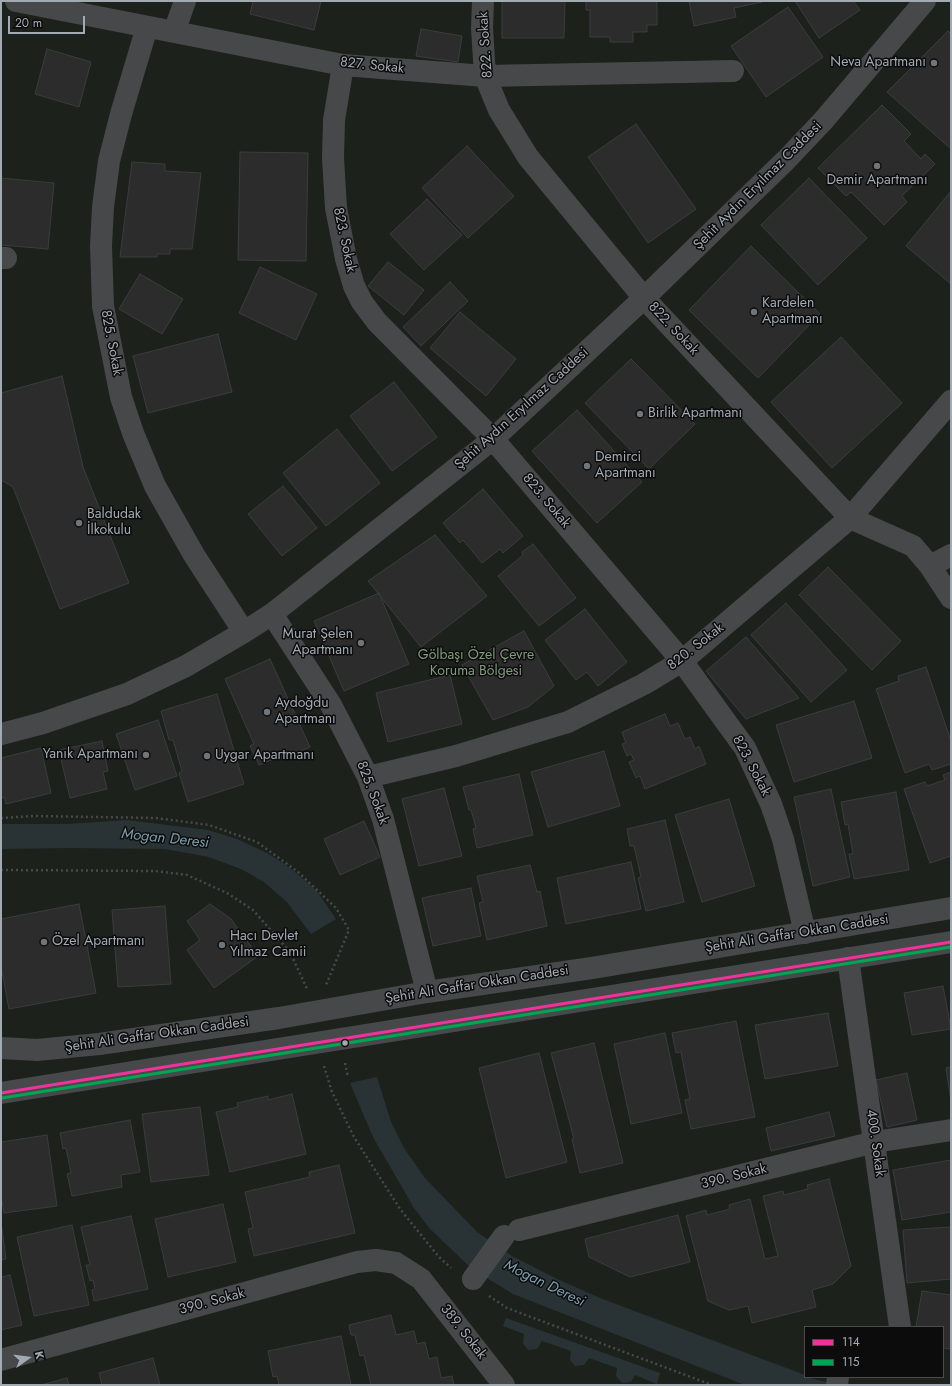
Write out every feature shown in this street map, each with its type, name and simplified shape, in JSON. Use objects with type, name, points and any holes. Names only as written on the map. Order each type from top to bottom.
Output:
[{"type":"street","name":"827. Sokak","points":[[16,1],[343,65],[485,76],[733,71]]},
{"type":"street","points":[[174,32],[185,1]]},
{"type":"street","name":"822. Sokak","points":[[483,1],[482,28],[485,76],[499,110],[528,157],[644,298],[850,518],[913,546],[930,566],[951,598]]},
{"type":"street","name":"Şehit Aydın Eryılmaz Caddesi","points":[[1,734],[43,723],[127,694],[186,666],[244,632],[272,614],[493,439],[644,298],[823,121],[925,1]]},
{"type":"street","name":"825. Sokak","points":[[147,27],[121,114],[109,161],[103,207],[101,246],[103,306],[121,397],[133,433],[155,486],[194,555],[244,632]]},
{"type":"street","name":"823. Sokak","points":[[343,65],[334,120],[333,158],[336,208],[346,259],[354,286],[362,302],[376,322],[493,439],[682,661],[745,748],[762,784],[783,838],[805,933]]},
{"type":"street","name":"820. Sokak","points":[[368,777],[456,756],[568,722],[638,688],[682,661],[850,518],[951,401]]},
{"type":"street","points":[[930,566],[951,555]]},
{"type":"street","name":"825. Sokak","points":[[272,614],[331,704],[368,777],[383,819],[427,992]]},
{"type":"street","name":"Şehit Ali Gaffar Okkan Caddesi","points":[[1,1048],[37,1050],[99,1044],[279,1018],[427,992],[805,933],[951,908]]},
{"type":"street","points":[[1,1093],[951,942]]},
{"type":"street","name":"400. Sokak","points":[[848,958],[900,1326]]},
{"type":"street","name":"390. Sokak","points":[[473,1279],[511,1233],[875,1142],[951,1130]]},
{"type":"street","name":"390. Sokak","points":[[1,1360],[357,1262],[376,1260],[396,1263],[421,1279]]},
{"type":"street","name":"389. Sokak","points":[[421,1279],[504,1385]]},
{"type":"path","points":[[1,818],[34,816],[156,818],[209,825],[257,842],[298,872],[336,908],[349,930],[326,984],[332,1009]]},
{"type":"path","points":[[1,870],[155,872],[187,875],[227,893],[254,910],[290,952],[307,988],[309,996]]},
{"type":"path","points":[[339,1039],[348,1077]]},
{"type":"green space","name":"Gölbaşı Özel Çevre Koruma Bölgesi","points":[[1,1],[951,1],[951,1385],[1,1385]]},
{"type":"water","name":"Mogan Deresi","points":[[127,820],[208,830],[237,839],[267,853],[289,867],[316,890],[336,919],[311,934],[287,902],[264,882],[243,870],[209,857],[165,849],[1,849],[1,824],[68,824]]},
{"type":"water","name":"Mogan Deresi","points":[[377,1077],[391,1122],[404,1148],[424,1177],[477,1232],[512,1256],[557,1279],[600,1298],[804,1375],[804,1378],[839,1385],[745,1385],[513,1294],[471,1268],[430,1229],[414,1208],[373,1137],[350,1083]]},
{"type":"water","points":[[506,1318],[660,1373],[657,1384],[635,1375],[631,1382],[622,1383],[616,1376],[617,1368],[589,1358],[584,1365],[575,1366],[570,1360],[571,1351],[542,1341],[537,1349],[528,1350],[523,1343],[524,1334],[503,1326]]},
{"type":"building","points":[[253,1],[321,1],[314,30],[250,14]]},
{"type":"building","points":[[502,1],[565,1],[564,38],[502,38]]},
{"type":"building","points":[[586,1],[657,1],[657,25],[647,25],[647,32],[633,32],[633,42],[610,42],[610,37],[590,37],[590,10],[586,10]]},
{"type":"building","points":[[689,1],[762,2],[734,8],[736,17],[694,26]]},
{"type":"building","points":[[795,1],[853,1],[860,10],[819,38]]},
{"type":"building","points":[[788,7],[823,57],[766,97],[731,46]]},
{"type":"building","points":[[421,29],[462,36],[458,62],[416,56]]},
{"type":"building","name":"Neva Apartmanı","points":[[948,31],[951,34],[951,149],[887,92]]},
{"type":"building","points":[[47,49],[91,62],[79,107],[35,94]]},
{"type":"building","name":"Demir Apartmanı","points":[[882,105],[911,134],[904,141],[921,159],[925,154],[935,164],[902,196],[907,202],[884,225],[851,192],[846,196],[818,168]]},
{"type":"building","points":[[636,124],[696,209],[648,243],[588,157]]},
{"type":"building","points":[[467,146],[514,196],[468,238],[422,188]]},
{"type":"building","points":[[240,152],[308,153],[306,261],[238,260]]},
{"type":"building","points":[[132,162],[165,164],[165,171],[201,173],[192,249],[170,249],[170,254],[157,254],[157,257],[120,257]]},
{"type":"building","points":[[1,178],[54,183],[48,249],[1,245]]},
{"type":"building","points":[[809,178],[867,238],[818,285],[761,225]]},
{"type":"building","points":[[951,191],[951,284],[906,246]]},
{"type":"building","points":[[427,199],[462,235],[424,270],[390,234]]},
{"type":"building","name":"Kardelen Apartmanı","points":[[751,246],[820,314],[758,378],[689,310]]},
{"type":"building","points":[[388,262],[424,290],[404,315],[368,286]]},
{"type":"building","points":[[260,267],[317,294],[296,340],[239,313]]},
{"type":"building","points":[[140,274],[183,299],[162,334],[119,309]]},
{"type":"building","points":[[450,282],[468,301],[421,346],[403,327]]},
{"type":"building","points":[[460,312],[516,359],[486,396],[430,348]]},
{"type":"building","points":[[218,334],[232,392],[148,413],[133,356]]},
{"type":"building","points":[[841,337],[902,403],[832,468],[771,402]]},
{"type":"building","name":"Birlik Apartmanı","points":[[631,359],[695,424],[649,469],[585,403]]},
{"type":"building","points":[[62,376],[83,467],[129,583],[60,609],[13,487],[1,480],[1,393]]},
{"type":"building","points":[[394,382],[437,437],[392,471],[350,416]]},
{"type":"building","name":"Demirci Apartmanı","points":[[577,410],[642,482],[597,523],[532,451]]},
{"type":"building","points":[[337,429],[380,483],[326,526],[283,473]]},
{"type":"building","points":[[283,486],[317,528],[282,556],[248,514]]},
{"type":"building","points":[[483,489],[523,536],[503,553],[500,549],[482,563],[463,540],[460,543],[443,523]]},
{"type":"building","points":[[435,535],[487,596],[421,647],[368,581]]},
{"type":"building","points":[[533,544],[576,598],[539,626],[498,576],[523,555],[522,552]]},
{"type":"building","points":[[828,567],[901,641],[872,670],[799,595]]},
{"type":"building","name":"Murat Şelen Apartmanı","points":[[379,593],[409,664],[344,691],[314,621]]},
{"type":"building","points":[[786,603],[847,670],[811,702],[751,635]]},
{"type":"building","points":[[585,609],[627,662],[598,686],[587,672],[576,680],[545,640]]},
{"type":"building","points":[[524,631],[554,686],[528,707],[493,720],[462,665]]},
{"type":"building","points":[[746,637],[799,698],[746,719],[706,671]]},
{"type":"building","name":"Aydoğdu Apartmanı","points":[[270,659],[310,747],[282,759],[280,756],[259,765],[250,746],[254,744],[225,679]]},
{"type":"building","points":[[926,667],[951,741],[951,764],[932,770],[929,764],[905,773],[876,689],[899,681],[898,676]]},
{"type":"building","points":[[450,675],[462,724],[388,742],[376,693]]},
{"type":"building","name":"Uygar Apartmanı","points":[[217,694],[244,784],[188,802],[179,773],[182,771],[173,740],[169,740],[161,711]]},
{"type":"building","points":[[854,701],[872,758],[794,782],[776,725]]},
{"type":"building","points":[[665,714],[670,726],[678,723],[685,739],[690,737],[695,749],[699,746],[706,764],[645,789],[640,776],[636,778],[629,762],[634,760],[631,754],[627,756],[622,744],[626,743],[622,732]]},
{"type":"building","name":"Yanık Apartmanı","points":[[158,720],[177,776],[135,790],[116,734]]},
{"type":"building","points":[[102,741],[108,771],[103,772],[107,789],[70,798],[59,750]]},
{"type":"building","points":[[41,748],[51,793],[6,804],[4,797],[1,798],[1,758]]},
{"type":"building","points":[[604,751],[620,806],[548,827],[531,772]]},
{"type":"building","points":[[951,772],[951,856],[930,863],[904,789],[925,782],[927,786],[945,780],[943,775]]},
{"type":"building","points":[[519,774],[533,835],[477,848],[473,829],[476,828],[471,810],[469,810],[463,787]]},
{"type":"building","points":[[444,788],[462,856],[419,866],[402,799]]},
{"type":"building","points":[[831,789],[850,877],[813,886],[794,797]]},
{"type":"building","points":[[896,792],[909,870],[854,879],[849,854],[853,854],[848,824],[845,825],[841,802]]},
{"type":"building","points":[[729,799],[755,886],[702,902],[675,815]]},
{"type":"building","points":[[665,820],[684,902],[646,911],[638,878],[641,877],[634,846],[630,846],[627,829]]},
{"type":"building","points":[[364,821],[380,857],[340,875],[324,839]]},
{"type":"building","points":[[631,862],[641,909],[566,924],[557,878]]},
{"type":"building","points":[[530,865],[537,892],[540,891],[547,926],[487,940],[479,903],[483,902],[477,876]]},
{"type":"building","points":[[471,888],[481,936],[433,946],[422,898]]},
{"type":"building","name":"Özel Apartmanı","points":[[79,904],[96,993],[9,1009],[1,966],[1,919]]},
{"type":"building","name":"Hacı Devlet Yılmaz Camii","points":[[210,904],[231,919],[258,956],[214,988],[187,950],[200,940],[187,921]]},
{"type":"building","points":[[165,906],[171,984],[118,987],[112,910]]},
{"type":"building","points":[[943,986],[951,1029],[912,1035],[904,993]]},
{"type":"building","points":[[828,1013],[838,1066],[765,1079],[755,1025]]},
{"type":"building","points":[[736,1021],[755,1117],[691,1129],[685,1100],[690,1099],[681,1052],[676,1053],[672,1033]]},
{"type":"building","points":[[665,1033],[682,1113],[631,1124],[614,1044]]},
{"type":"building","points":[[594,1043],[623,1163],[580,1173],[572,1139],[574,1139],[551,1053]]},
{"type":"building","points":[[539,1053],[567,1162],[506,1178],[479,1068]]},
{"type":"building","points":[[951,1067],[951,1101],[946,1068]]},
{"type":"building","points":[[907,1073],[917,1120],[887,1127],[876,1080]]},
{"type":"building","points":[[292,1094],[306,1154],[230,1172],[216,1112],[238,1107],[237,1103],[268,1096],[268,1100]]},
{"type":"building","points":[[200,1107],[209,1175],[151,1182],[142,1114]]},
{"type":"building","points":[[829,1112],[835,1136],[771,1151],[766,1128]]},
{"type":"building","points":[[130,1120],[140,1172],[121,1175],[122,1187],[72,1196],[67,1174],[71,1173],[66,1148],[63,1149],[60,1133]]},
{"type":"building","points":[[47,1135],[57,1206],[4,1213],[1,1195],[1,1142]]},
{"type":"building","points":[[951,1160],[951,1212],[902,1220],[893,1170]]},
{"type":"building","points":[[339,1165],[355,1233],[254,1256],[248,1229],[253,1228],[245,1192],[310,1177],[309,1172]]},
{"type":"building","points":[[829,1179],[851,1266],[833,1284],[812,1290],[816,1307],[752,1323],[748,1306],[729,1310],[708,1301],[686,1216],[706,1210],[707,1215],[730,1209],[729,1205],[750,1199],[765,1259],[778,1256],[763,1196],[783,1191],[784,1195],[808,1189],[807,1185]]},
{"type":"building","points":[[223,1204],[236,1262],[168,1277],[155,1219]]},
{"type":"building","points":[[678,1215],[690,1262],[630,1277],[589,1257],[585,1239]]},
{"type":"building","points":[[131,1216],[148,1289],[94,1301],[92,1290],[95,1289],[93,1280],[90,1281],[86,1265],[90,1265],[81,1227]]},
{"type":"building","points":[[1,1222],[6,1259],[1,1260]]},
{"type":"building","points":[[72,1225],[89,1305],[34,1316],[17,1237]]},
{"type":"building","points":[[951,1227],[951,1279],[907,1283],[903,1230]]},
{"type":"building","points":[[10,1275],[22,1325],[1,1330],[1,1277]]},
{"type":"building","points":[[922,1291],[951,1295],[951,1349],[944,1348],[944,1326],[916,1326]]},
{"type":"building","points":[[391,1315],[396,1335],[414,1331],[417,1344],[425,1342],[429,1359],[437,1357],[441,1378],[452,1376],[454,1385],[371,1385],[364,1355],[360,1356],[355,1335],[351,1335],[349,1325]]},
{"type":"building","points":[[341,1336],[351,1385],[279,1385],[277,1376],[273,1377],[268,1351]]},
{"type":"building","points":[[153,1358],[160,1385],[102,1385],[99,1373]]},
{"type":"building","points":[[67,1378],[69,1385],[41,1385]]},
{"type":"transit line","name":"114","points":[[1,1093],[951,942]]},
{"type":"transit line","name":"115","points":[[2,1098],[951,947]]},
{"type":"place","name":"Neva Apartmanı","points":[[934,63]]},
{"type":"place","name":"Demir Apartmanı","points":[[877,166]]},
{"type":"place","name":"Kardelen Apartmanı","points":[[754,312]]},
{"type":"place","name":"Birlik Apartmanı","points":[[640,414]]},
{"type":"place","name":"Demirci Apartmanı","points":[[587,466]]},
{"type":"place","name":"Baldudak İlkokulu","points":[[79,523]]},
{"type":"place","name":"Murat Şelen Apartmanı","points":[[361,643]]},
{"type":"place","name":"Aydoğdu Apartmanı","points":[[267,712]]},
{"type":"place","name":"Yanık Apartmanı","points":[[146,755]]},
{"type":"place","name":"Uygar Apartmanı","points":[[207,756]]},
{"type":"place","name":"Özel Apartmanı","points":[[44,942]]},
{"type":"place","name":"Hacı Devlet Yılmaz Camii","points":[[222,945]]}]
